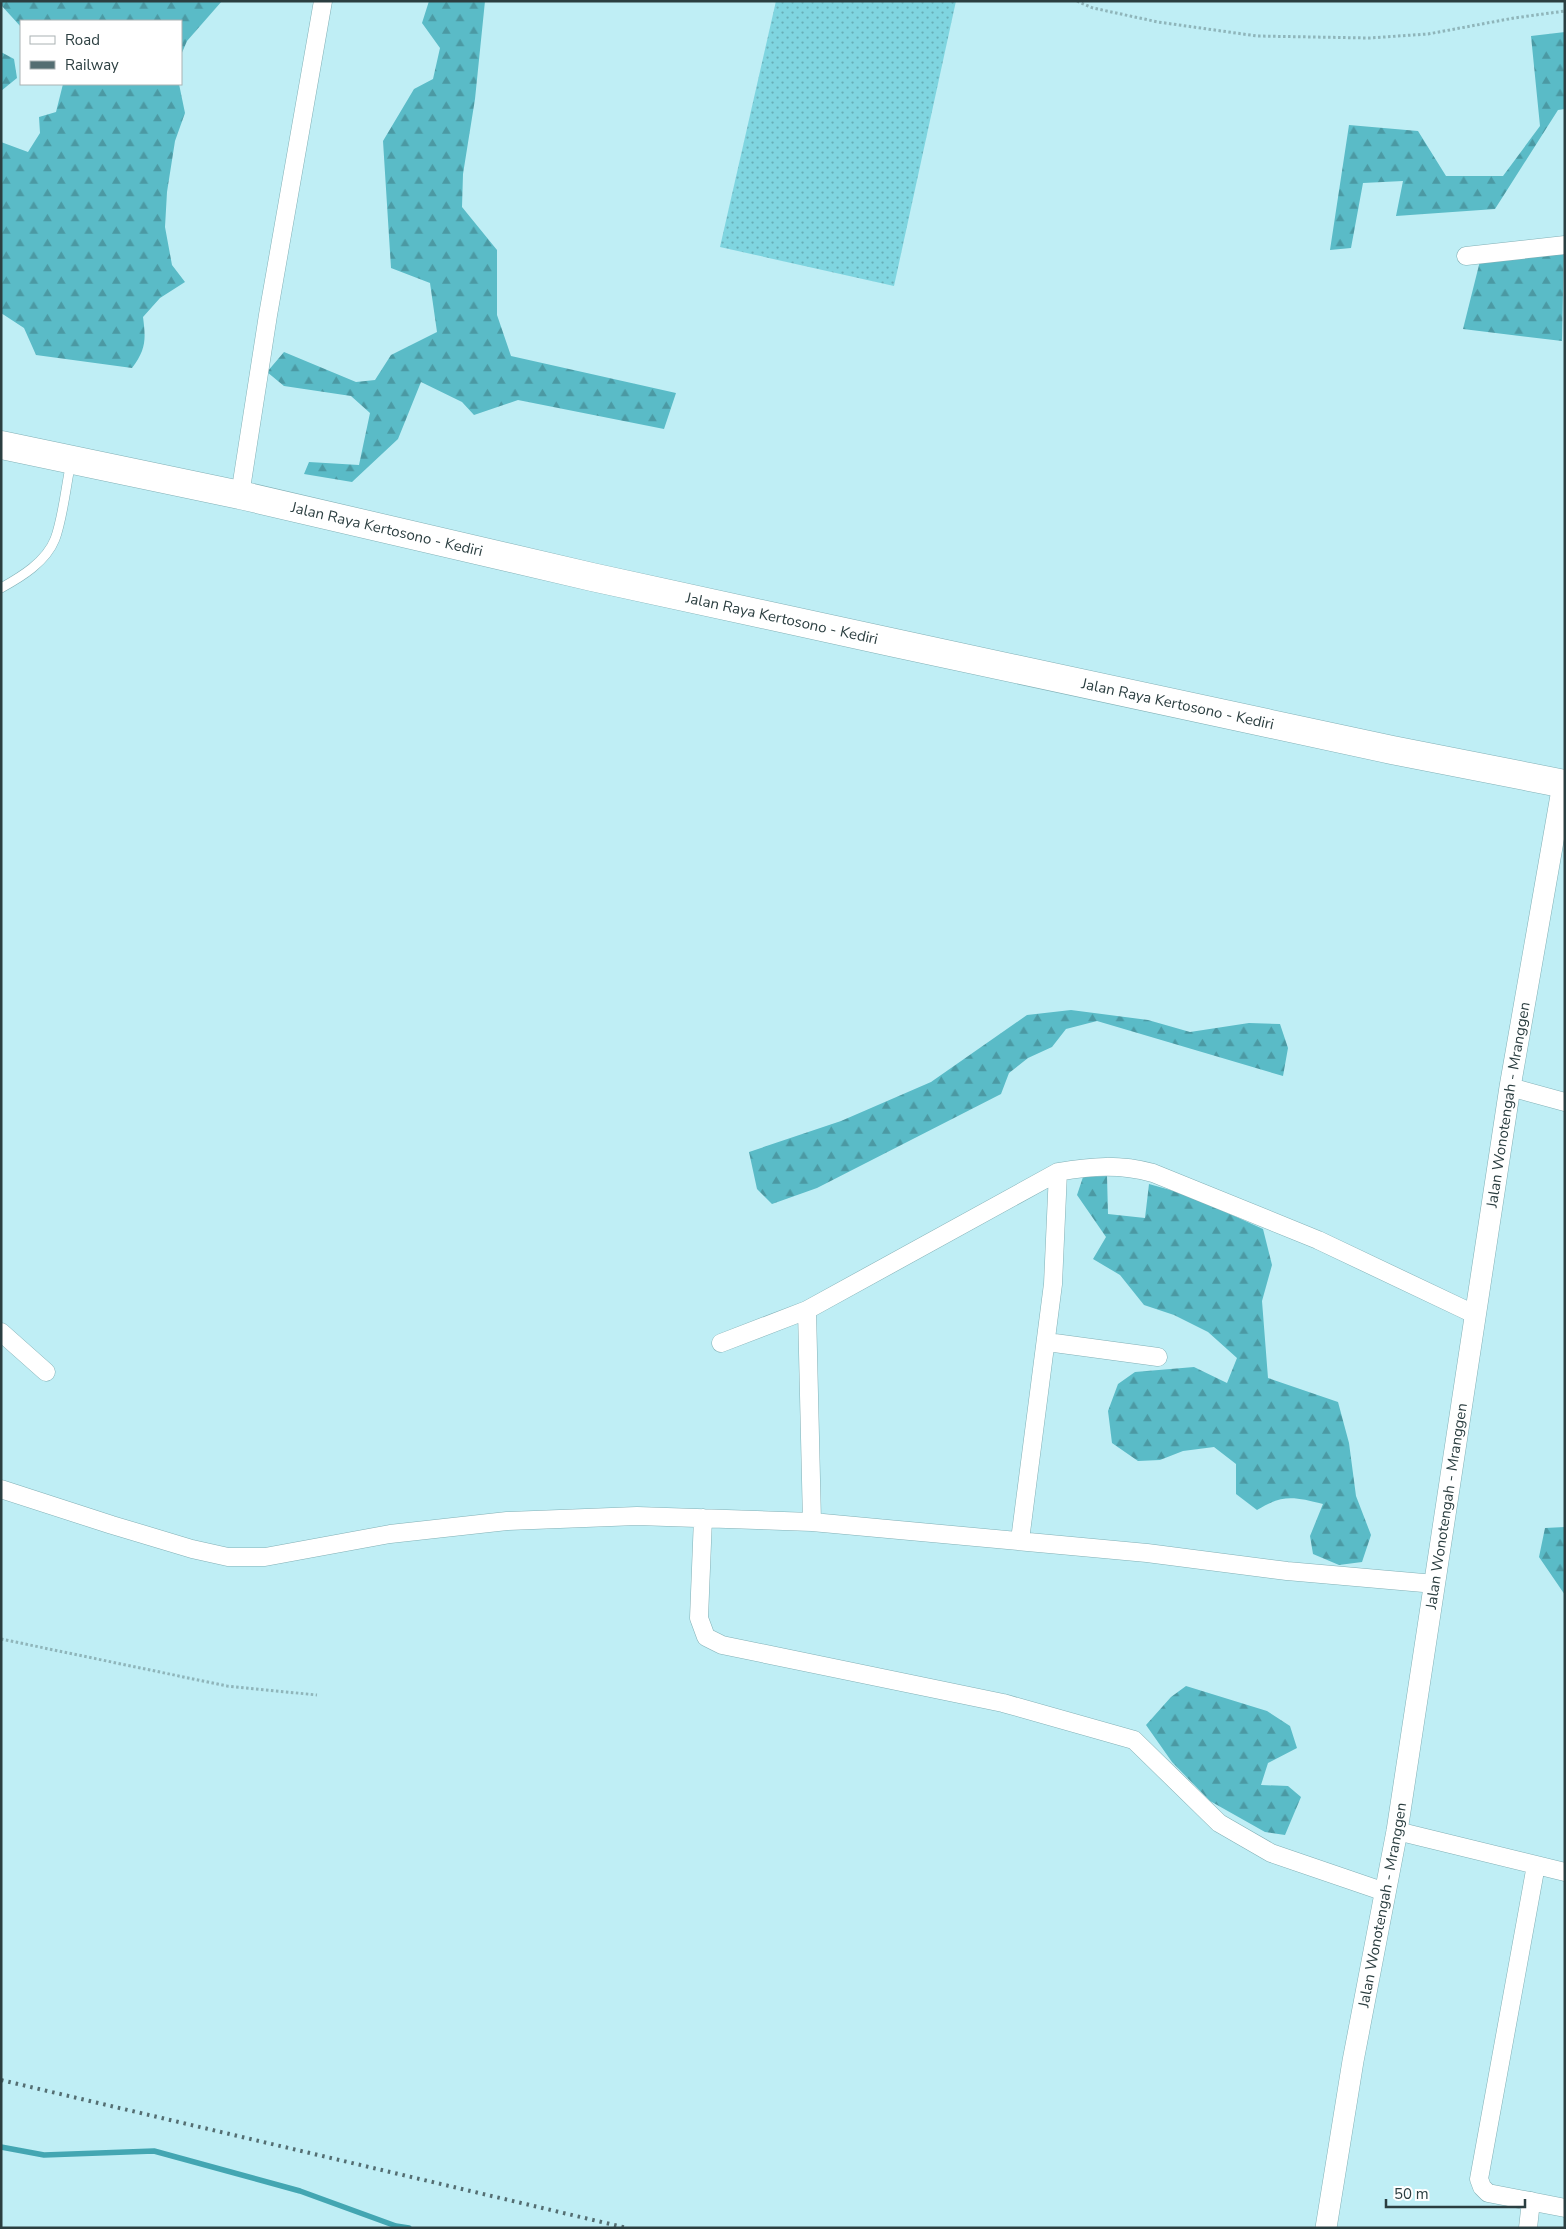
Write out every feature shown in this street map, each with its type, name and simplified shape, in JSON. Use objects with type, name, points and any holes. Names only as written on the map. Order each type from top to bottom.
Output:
[{"type":"highway","name":"Jalan Raya Kertosono - Kediri","points":[[1,445],[240,495],[563,570],[856,634],[1392,750],[1564,784]]},
{"type":"street","points":[[240,495],[268,315],[323,1]]},
{"type":"street","points":[[1466,256],[1565,245]]},
{"type":"street","name":"Jalan Wonotengah - Mranggen","points":[[1326,2228],[1352,2070],[1397,1831],[1474,1314],[1510,1087],[1564,784]]},
{"type":"street","points":[[1510,1087],[1565,1102]]},
{"type":"street","points":[[721,1343],[807,1310],[1058,1172],[1094,1166],[1131,1167],[1153,1173],[1318,1240],[1474,1314]]},
{"type":"street","points":[[1020,1540],[1053,1284],[1058,1172]]},
{"type":"street","points":[[807,1310],[812,1522]]},
{"type":"street","points":[[1,1332],[46,1372]]},
{"type":"street","points":[[1047,1342],[1158,1357]]},
{"type":"street","points":[[1,1488],[130,1531],[228,1557],[265,1557],[390,1534],[507,1521],[637,1516],[812,1522],[1020,1540],[1147,1553],[1287,1571],[1435,1584]]},
{"type":"street","points":[[702,1518],[699,1618],[706,1637],[722,1645],[1003,1703],[1134,1740],[1219,1823],[1271,1853],[1386,1892]]},
{"type":"street","points":[[1397,1831],[1565,1872]]},
{"type":"street","points":[[1536,1865],[1479,2172],[1480,2184],[1488,2192],[1565,2208]]},
{"type":"street","points":[[1528,2228],[1531,2201]]},
{"type":"lane","points":[[1,588],[26,574],[46,554],[55,539],[72,460]]},
{"type":"path","points":[[1077,1],[1093,8],[1158,22],[1266,36],[1369,38],[1428,34],[1514,18],[1565,11]]},
{"type":"path","points":[[1,1639],[227,1686],[317,1696]]},
{"type":"shaded area","points":[[776,1],[956,1],[894,286],[720,247]]},
{"type":"green space","points":[[1,1],[222,1],[187,41],[182,53],[182,20],[20,20],[20,26],[1,5]]},
{"type":"green space","points":[[429,1],[485,1],[475,99],[463,174],[462,207],[497,250],[497,315],[511,356],[676,393],[664,429],[518,400],[474,415],[462,402],[421,382],[398,439],[352,482],[304,474],[309,462],[359,465],[370,413],[351,396],[284,386],[267,372],[284,352],[356,382],[375,380],[391,355],[437,332],[430,283],[391,268],[383,141],[414,89],[433,79],[440,48],[422,23]]},
{"type":"green space","points":[[1565,32],[1565,109],[1558,110],[1495,209],[1396,216],[1403,181],[1363,183],[1351,248],[1330,250],[1349,125],[1418,131],[1446,176],[1503,176],[1540,126],[1531,36]]},
{"type":"green space","points":[[1,52],[14,59],[17,78],[1,91]]},
{"type":"green space","points":[[63,85],[179,85],[185,113],[175,141],[167,192],[165,227],[172,265],[185,282],[160,298],[143,317],[144,344],[132,368],[36,355],[24,328],[1,313],[1,142],[28,152],[40,133],[39,117],[56,112]]},
{"type":"green space","points":[[1564,243],[1562,341],[1463,329],[1482,253]]},
{"type":"green space","points":[[1071,1010],[1148,1020],[1190,1032],[1249,1023],[1280,1024],[1288,1048],[1283,1076],[1097,1021],[1066,1029],[1052,1047],[1028,1058],[1009,1073],[1001,1094],[817,1188],[772,1204],[757,1189],[749,1152],[841,1121],[931,1082],[1027,1015]]},
{"type":"green space","points":[[1107,1176],[1108,1214],[1145,1218],[1149,1184],[1188,1195],[1263,1229],[1272,1265],[1262,1301],[1268,1378],[1338,1402],[1349,1443],[1356,1496],[1371,1535],[1362,1562],[1339,1565],[1313,1554],[1310,1536],[1323,1504],[1289,1498],[1274,1501],[1257,1510],[1236,1494],[1236,1464],[1214,1447],[1183,1451],[1160,1460],[1138,1461],[1112,1443],[1108,1411],[1118,1384],[1135,1372],[1194,1367],[1227,1383],[1237,1358],[1208,1332],[1174,1315],[1144,1305],[1120,1275],[1093,1259],[1106,1237],[1077,1195],[1083,1177]]},
{"type":"green space","points":[[1565,1527],[1565,1595],[1539,1557],[1545,1528]]},
{"type":"green space","points":[[1186,1686],[1267,1711],[1290,1726],[1297,1748],[1268,1763],[1261,1785],[1288,1786],[1301,1797],[1285,1835],[1265,1832],[1210,1801],[1172,1762],[1146,1725],[1171,1697]]},
{"type":"waterway","points":[[1,2147],[44,2155],[154,2151],[300,2191],[396,2226],[409,2228]]},
{"type":"railway","points":[[1,2080],[627,2228]]}]
